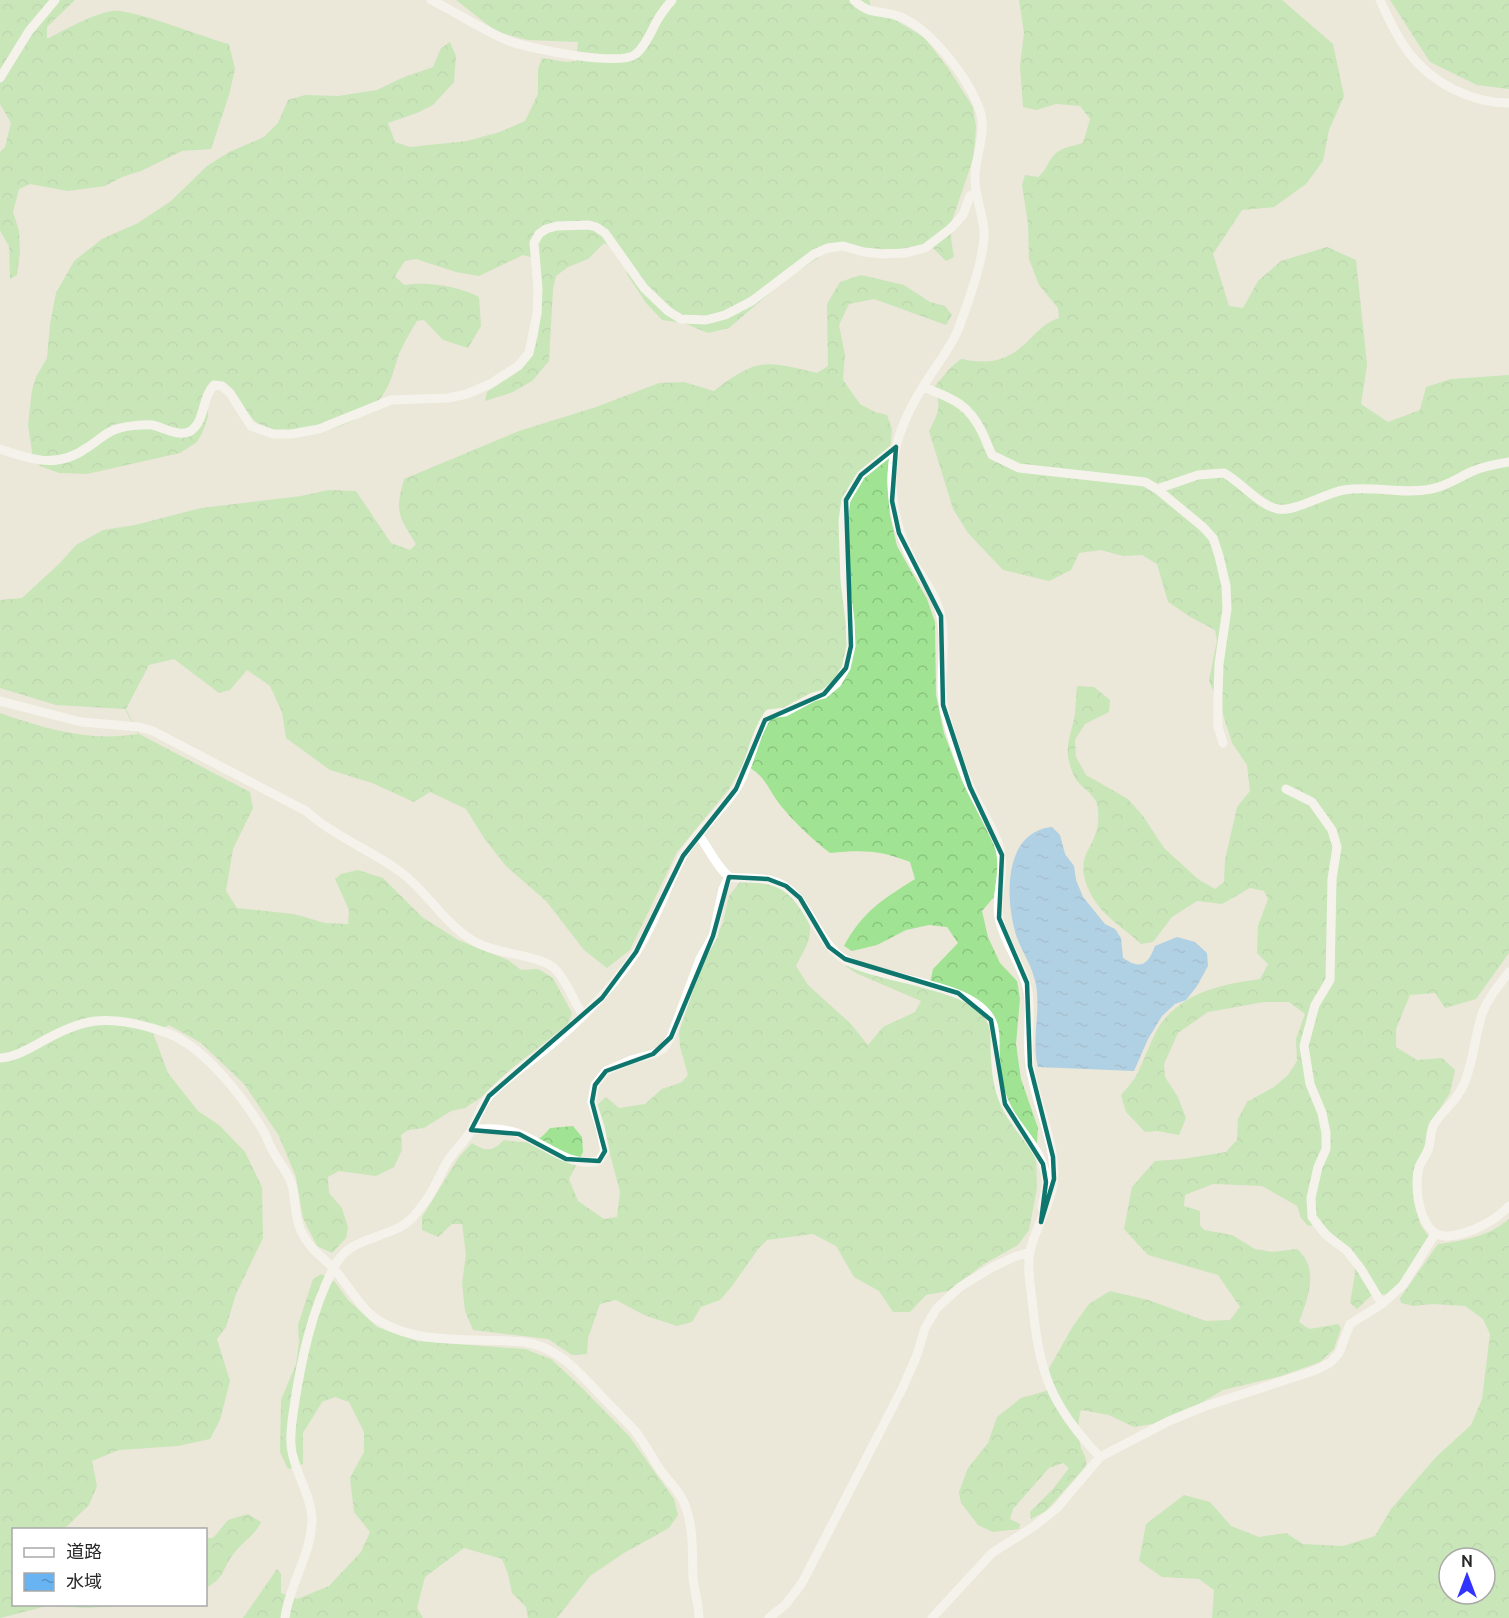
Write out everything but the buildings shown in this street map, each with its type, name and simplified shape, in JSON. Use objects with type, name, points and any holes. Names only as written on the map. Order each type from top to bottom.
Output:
[{"type":"street","points":[[0,78],[29,31],[55,0]]},
{"type":"street","points":[[431,0],[483,29],[512,42],[564,53],[621,59],[634,55],[644,45],[659,17],[672,0]]},
{"type":"street","points":[[854,0],[872,12],[893,14],[914,23],[928,34],[950,61],[981,114],[981,138],[975,174],[976,192],[983,220],[984,246],[956,334],[923,387],[896,447],[892,470],[892,501],[899,533],[914,563],[935,596],[941,616],[941,680],[944,705],[950,730],[970,787],[998,842],[1002,855],[999,918],[1006,940],[1027,983],[1030,1066],[1037,1100],[1050,1139],[1054,1179],[1050,1197],[1030,1252],[1035,1332],[1049,1389],[1069,1422],[1100,1457]]},
{"type":"street","points":[[1380,0],[1409,52],[1425,70],[1464,96],[1493,103],[1509,103]]},
{"type":"street","points":[[0,449],[34,460],[49,461],[84,450],[118,428],[151,425],[186,433],[193,430],[199,420],[209,390],[214,386],[222,386],[230,393],[251,426],[273,434],[319,429],[391,400],[448,398],[467,394],[490,384],[518,366],[529,353],[537,314],[534,243],[546,228],[568,225],[596,227],[606,233],[645,288],[668,311],[681,319],[706,320],[725,315],[752,301],[814,254],[828,248],[843,246],[883,254],[906,253],[925,248],[957,222],[963,215],[970,196],[976,192]]},
{"type":"street","points":[[923,387],[953,398],[969,410],[983,433],[992,455],[1019,468],[1145,482],[1213,538],[1226,586],[1227,609],[1219,664],[1218,696],[1218,727],[1223,743]]},
{"type":"street","points":[[285,1618],[286,1604],[309,1541],[312,1516],[304,1488],[293,1463],[290,1443],[294,1407],[299,1372],[310,1330],[333,1268],[343,1253],[364,1240],[398,1228],[415,1215],[430,1195],[448,1160],[471,1130],[489,1096],[602,998],[636,952],[683,856],[698,834],[736,789],[769,714],[785,712],[813,697],[824,694],[837,683],[846,669],[851,646],[845,581],[843,521],[846,500],[861,475],[896,447]]},
{"type":"street","points":[[1156,489],[1198,475],[1224,473],[1267,505],[1278,509],[1289,508],[1326,494],[1345,490],[1430,489],[1445,486],[1475,470],[1509,462]]},
{"type":"street","points":[[0,701],[81,722],[139,727],[153,731],[306,811],[319,823],[404,875],[433,902],[456,929],[473,942],[493,950],[542,961],[554,968],[583,1015]]},
{"type":"street","points":[[1286,789],[1312,802],[1332,830],[1337,847],[1332,879],[1330,980],[1315,1005],[1304,1046],[1310,1084],[1322,1113],[1326,1132],[1326,1149],[1318,1167],[1311,1198],[1312,1217],[1326,1235],[1347,1251],[1382,1304]]},
{"type":"street","points":[[698,834],[717,864],[729,877],[768,879],[786,885],[800,898],[829,947],[845,959],[958,993],[967,997],[991,1020],[994,1030],[996,1069],[1005,1104],[1016,1125],[1030,1141],[1043,1164],[1047,1182],[1041,1222]]},
{"type":"street","points":[[471,1130],[506,1130],[531,1139],[567,1159],[588,1164],[599,1161],[605,1151],[592,1102],[594,1085],[606,1071],[631,1060],[653,1054],[663,1048],[671,1037],[700,959],[713,936],[723,889],[729,877]]},
{"type":"street","points":[[1509,972],[1488,1000],[1482,1014],[1465,1082],[1457,1098],[1434,1124],[1430,1145],[1419,1166],[1418,1198],[1426,1224],[1435,1234],[1444,1237],[1472,1232],[1503,1213],[1509,1206]]},
{"type":"street","points":[[0,1058],[23,1052],[75,1025],[101,1019],[129,1022],[178,1038],[199,1053],[233,1087],[286,1171],[292,1186],[297,1222],[302,1233],[315,1252],[333,1268],[368,1312],[381,1323],[408,1333],[452,1340],[524,1342],[546,1348],[574,1367],[637,1433],[684,1502],[691,1522],[693,1579],[699,1603],[699,1618]]},
{"type":"street","points":[[932,1618],[992,1553],[1033,1527],[1057,1508],[1100,1457],[1169,1421],[1206,1406],[1316,1370],[1331,1362],[1339,1353],[1350,1324],[1382,1304],[1403,1285],[1435,1234]]},
{"type":"street","points":[[769,1618],[786,1604],[802,1583],[903,1387],[917,1355],[925,1328],[937,1308],[960,1287],[991,1268],[1030,1252]]},
{"type":"highlighted area","points":[[896,447],[892,501],[899,533],[941,616],[943,705],[970,787],[1002,855],[999,918],[1027,983],[1030,1066],[1053,1157],[1054,1179],[1041,1222],[1046,1182],[1043,1164],[1005,1104],[991,1020],[958,993],[845,959],[829,947],[800,898],[786,886],[768,879],[729,877],[713,936],[671,1037],[653,1054],[606,1071],[595,1085],[592,1102],[605,1151],[599,1161],[566,1159],[519,1134],[471,1130],[489,1096],[602,998],[636,952],[683,856],[736,789],[765,720],[824,694],[846,668],[851,646],[846,500],[861,475]]},
{"type":"green space","points":[[0,0],[75,0],[47,27],[47,39],[104,13],[122,11],[135,14],[229,44],[235,69],[211,149],[182,151],[105,186],[68,191],[30,184],[19,189],[13,212],[19,231],[20,252],[17,275],[10,279],[9,246],[0,231],[0,152],[5,147],[11,123],[0,104]]},
{"type":"green space","points":[[456,0],[869,0],[871,6],[924,37],[948,68],[973,107],[976,127],[974,156],[952,221],[951,239],[954,257],[946,261],[925,244],[900,249],[822,248],[818,258],[785,280],[729,328],[708,333],[684,323],[662,320],[646,303],[627,274],[623,250],[604,243],[588,259],[568,267],[556,276],[553,289],[549,361],[532,381],[513,392],[485,401],[487,392],[521,369],[532,354],[540,314],[538,259],[523,255],[479,276],[456,272],[416,259],[405,261],[395,276],[404,285],[443,285],[479,297],[481,326],[468,348],[443,340],[424,320],[417,321],[399,354],[387,388],[374,405],[361,416],[330,430],[295,434],[278,432],[263,427],[253,420],[227,385],[206,393],[208,417],[203,431],[197,442],[180,453],[87,474],[59,473],[40,466],[33,458],[28,425],[32,390],[36,377],[47,358],[56,293],[74,261],[102,239],[138,223],[171,201],[207,166],[229,152],[264,137],[278,123],[288,100],[305,95],[338,96],[377,90],[433,67],[441,48],[450,42],[456,56],[454,82],[433,105],[388,123],[395,142],[410,147],[467,141],[500,132],[525,121],[538,94],[538,69],[542,58],[566,62],[576,61],[578,42],[528,40],[497,32]]},
{"type":"green space","points":[[1019,0],[1282,0],[1333,44],[1344,96],[1329,130],[1323,161],[1306,184],[1274,207],[1242,210],[1213,254],[1229,306],[1243,308],[1258,281],[1281,261],[1327,247],[1356,260],[1367,365],[1361,404],[1388,422],[1420,410],[1426,387],[1451,379],[1509,375],[1509,953],[1476,999],[1445,1008],[1435,993],[1410,995],[1396,1029],[1396,1047],[1417,1060],[1442,1058],[1455,1070],[1450,1093],[1435,1116],[1413,1192],[1420,1224],[1429,1237],[1392,1294],[1372,1295],[1357,1309],[1350,1303],[1355,1274],[1353,1255],[1322,1224],[1308,1226],[1301,1218],[1297,1206],[1262,1186],[1213,1184],[1185,1195],[1184,1206],[1200,1211],[1200,1225],[1204,1230],[1232,1235],[1255,1249],[1272,1252],[1297,1249],[1304,1257],[1310,1274],[1306,1303],[1299,1322],[1309,1329],[1338,1324],[1341,1328],[1334,1349],[1320,1362],[1281,1376],[1223,1390],[1201,1403],[1152,1424],[1134,1427],[1109,1415],[1081,1410],[1079,1433],[1086,1466],[1046,1511],[1031,1519],[1030,1512],[1053,1489],[1069,1468],[1063,1463],[1049,1468],[1013,1509],[1010,1519],[1020,1524],[1019,1529],[993,1532],[978,1525],[961,1503],[959,1492],[968,1468],[988,1443],[997,1417],[1021,1398],[1046,1391],[1052,1380],[1048,1370],[1073,1326],[1089,1304],[1110,1291],[1148,1300],[1206,1321],[1230,1320],[1240,1307],[1218,1275],[1148,1255],[1124,1229],[1132,1187],[1155,1161],[1226,1152],[1237,1140],[1238,1119],[1247,1102],[1274,1087],[1288,1075],[1297,1061],[1296,1039],[1305,1014],[1289,1002],[1264,1002],[1208,1012],[1178,1033],[1164,1064],[1165,1077],[1178,1097],[1186,1118],[1179,1135],[1157,1131],[1145,1132],[1126,1112],[1121,1095],[1136,1076],[1156,1031],[1169,1014],[1192,997],[1218,987],[1260,979],[1268,964],[1257,953],[1258,926],[1268,899],[1264,891],[1250,888],[1222,904],[1197,901],[1172,917],[1153,942],[1141,944],[1113,921],[1097,904],[1088,887],[1083,869],[1084,860],[1097,829],[1097,804],[1074,776],[1068,759],[1077,686],[1094,687],[1110,700],[1109,712],[1085,724],[1075,740],[1076,757],[1086,775],[1128,799],[1143,816],[1164,848],[1198,879],[1215,889],[1224,882],[1225,860],[1237,807],[1250,791],[1247,765],[1232,743],[1209,681],[1217,640],[1215,630],[1168,602],[1157,564],[1142,555],[1123,556],[1101,550],[1079,553],[1071,570],[1049,581],[1003,570],[968,533],[953,509],[929,431],[938,409],[935,386],[951,367],[961,359],[981,362],[1006,357],[1014,353],[1046,324],[1059,318],[1058,308],[1039,285],[1029,259],[1028,224],[1022,185],[1025,175],[1038,177],[1058,152],[1083,143],[1090,119],[1080,106],[1056,104],[1036,110],[1023,107],[1020,66],[1024,33]]},
{"type":"green space","points":[[1390,0],[1509,0],[1509,89],[1477,85],[1430,62]]},
{"type":"green space","points":[[861,275],[904,285],[930,302],[945,306],[952,315],[946,325],[874,299],[849,304],[839,325],[845,355],[843,380],[860,404],[887,415],[892,429],[887,481],[890,515],[897,546],[927,599],[935,622],[936,695],[944,733],[962,781],[996,849],[998,869],[994,897],[982,911],[988,937],[1000,963],[1017,981],[1020,999],[1016,1044],[1021,1079],[1038,1128],[1037,1188],[1029,1230],[1018,1245],[984,1264],[948,1291],[926,1295],[910,1312],[893,1312],[879,1291],[854,1277],[836,1246],[813,1234],[767,1240],[720,1300],[701,1307],[692,1322],[677,1326],[644,1315],[616,1300],[600,1304],[588,1338],[587,1354],[572,1355],[548,1339],[473,1330],[465,1311],[462,1283],[466,1255],[462,1224],[452,1224],[438,1237],[422,1230],[422,1217],[459,1157],[472,1143],[481,1148],[492,1149],[504,1140],[530,1142],[540,1138],[550,1128],[573,1126],[582,1137],[583,1152],[569,1179],[578,1201],[604,1219],[617,1217],[620,1192],[597,1105],[606,1097],[619,1108],[645,1104],[662,1089],[682,1082],[688,1075],[680,1047],[679,1032],[703,962],[723,923],[729,896],[740,882],[769,884],[778,887],[785,890],[798,903],[808,922],[810,935],[796,966],[808,985],[850,1023],[868,1045],[883,1027],[915,1012],[921,1001],[858,974],[845,966],[857,966],[930,983],[933,969],[958,943],[947,927],[929,925],[906,930],[877,945],[852,951],[844,946],[858,924],[874,907],[915,879],[910,862],[871,852],[830,853],[787,813],[762,778],[743,764],[729,789],[677,852],[630,950],[607,968],[584,950],[546,901],[505,865],[484,838],[466,809],[430,792],[414,802],[372,783],[330,770],[286,738],[282,712],[270,686],[247,670],[230,690],[219,693],[174,659],[149,665],[126,709],[139,734],[250,792],[253,808],[233,849],[226,891],[237,908],[294,914],[325,923],[348,924],[349,910],[335,879],[341,874],[358,870],[383,878],[422,917],[458,940],[508,960],[521,970],[538,969],[553,978],[572,1013],[568,1024],[511,1069],[480,1098],[465,1108],[451,1111],[424,1128],[408,1130],[401,1135],[402,1150],[394,1167],[376,1176],[339,1171],[328,1177],[329,1193],[342,1208],[348,1228],[346,1238],[332,1253],[317,1246],[303,1218],[296,1177],[279,1136],[244,1084],[201,1043],[169,1025],[153,1033],[168,1073],[198,1111],[219,1125],[245,1152],[262,1187],[263,1238],[236,1294],[226,1327],[217,1339],[230,1381],[220,1420],[210,1439],[178,1446],[119,1450],[92,1461],[97,1486],[89,1505],[65,1528],[12,1528],[12,1606],[47,1606],[0,1618],[0,713],[34,724],[85,735],[138,734],[125,709],[56,705],[0,688],[0,600],[22,598],[76,545],[103,530],[135,525],[201,508],[301,496],[328,490],[356,491],[391,543],[410,550],[416,544],[402,520],[399,507],[404,479],[519,431],[596,407],[659,383],[684,382],[714,391],[752,367],[774,364],[817,373],[828,366],[827,304],[840,282]]},
{"type":"green space","points":[[1509,1219],[1509,1618],[1212,1618],[1214,1590],[1199,1579],[1162,1577],[1139,1561],[1146,1524],[1184,1495],[1210,1502],[1231,1526],[1259,1537],[1286,1533],[1303,1544],[1343,1546],[1375,1536],[1391,1509],[1436,1457],[1471,1425],[1482,1399],[1490,1334],[1483,1319],[1465,1306],[1433,1304],[1414,1306],[1401,1303],[1400,1298],[1438,1244],[1476,1237],[1493,1230]]},
{"type":"green space","points":[[321,1274],[335,1282],[348,1300],[377,1327],[417,1341],[525,1349],[551,1359],[629,1436],[674,1499],[678,1515],[669,1528],[624,1553],[590,1576],[557,1618],[528,1618],[526,1607],[512,1593],[502,1559],[464,1548],[425,1577],[417,1608],[423,1618],[243,1618],[277,1569],[281,1574],[281,1593],[297,1599],[329,1586],[361,1552],[370,1532],[354,1512],[350,1478],[364,1452],[364,1432],[349,1402],[335,1397],[322,1402],[303,1433],[303,1464],[288,1469],[280,1452],[281,1400],[296,1364],[299,1342],[298,1325],[313,1279]]},
{"type":"green space","points":[[248,1514],[261,1522],[232,1556],[218,1580],[207,1587],[207,1538],[213,1538],[228,1520]]},
{"type":"green space","points":[[47,1606],[116,1606],[87,1608]]},
{"type":"water","points":[[1052,827],[1060,835],[1065,854],[1074,866],[1076,880],[1083,897],[1105,924],[1115,929],[1121,938],[1123,958],[1135,964],[1143,964],[1150,958],[1155,946],[1177,937],[1195,942],[1207,953],[1208,966],[1197,986],[1186,1000],[1175,1004],[1162,1016],[1148,1039],[1134,1071],[1038,1067],[1035,1047],[1036,985],[1017,938],[1010,906],[1010,888],[1011,871],[1024,841],[1036,832]]}]
